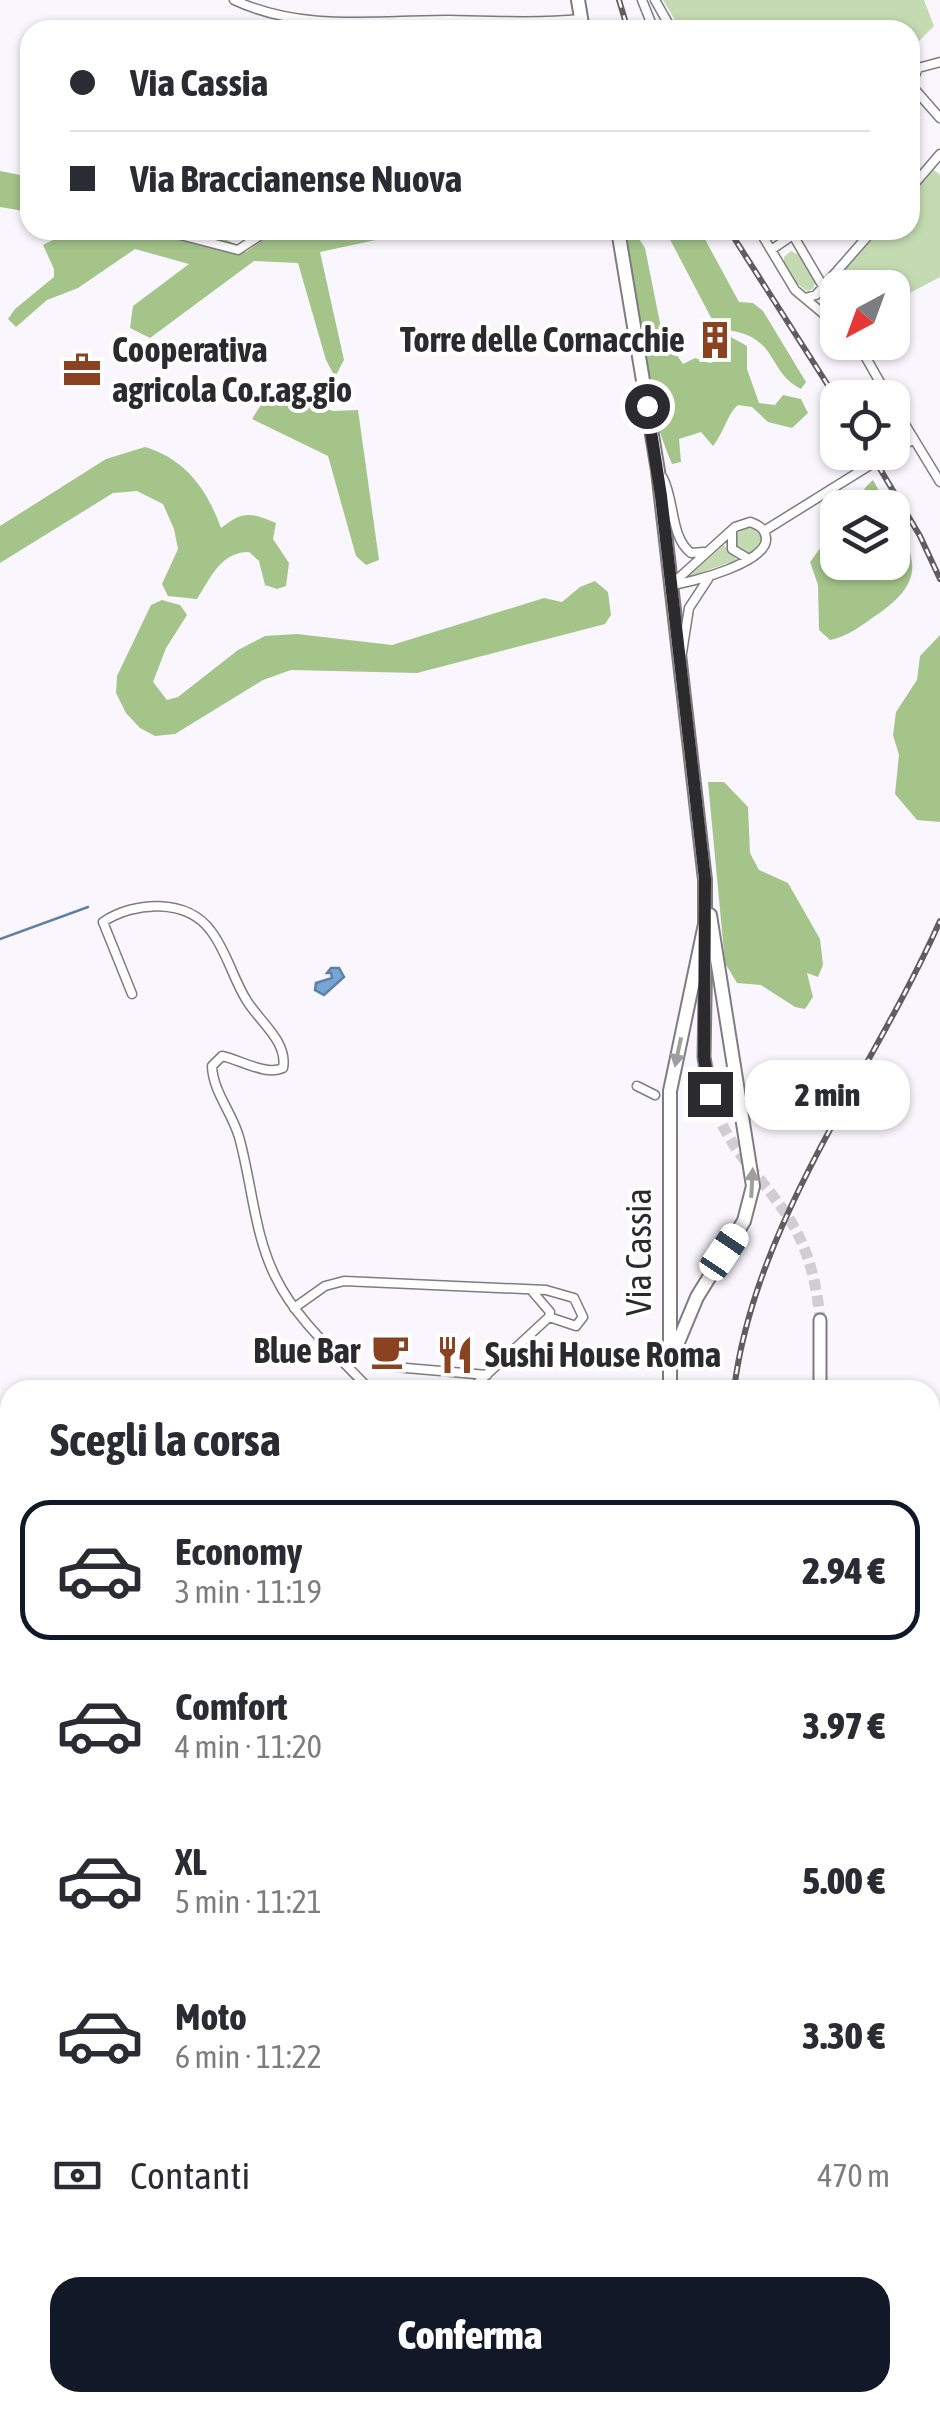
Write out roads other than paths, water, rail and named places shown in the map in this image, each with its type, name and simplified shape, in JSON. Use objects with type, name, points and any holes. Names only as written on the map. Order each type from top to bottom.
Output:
[{"type":"main road","points":[[620,240],[658,471],[705,880],[753,1186],[744,1221],[697,1297],[672,1359]]},
{"type":"main road","points":[[705,880],[704,1057],[710,1094]]},
{"type":"main road","name":"Via Cassia","points":[[671,1380],[670,1091],[705,924]]},
{"type":"main road","points":[[820,1320],[820,1380]]},
{"type":"street","points":[[234,0],[299,20]]},
{"type":"street","points":[[920,95],[940,118]]},
{"type":"street","points":[[920,177],[940,154]]},
{"type":"street","points":[[194,240],[228,250],[245,247],[254,240]]},
{"type":"street","points":[[766,240],[795,290],[820,310]]},
{"type":"street","points":[[771,250],[783,240]]},
{"type":"street","points":[[796,240],[820,283]]},
{"type":"street","points":[[838,270],[865,240]]},
{"type":"street","points":[[806,298],[816,296],[820,290]]},
{"type":"street","points":[[910,432],[940,482]]},
{"type":"street","points":[[910,441],[914,439]]},
{"type":"street","points":[[764,531],[863,470]]},
{"type":"street","points":[[658,471],[670,495],[682,545],[694,554],[713,548]]},
{"type":"street","points":[[672,584],[735,527],[750,522],[764,531]]},
{"type":"street","points":[[735,527],[730,538],[732,549],[740,557],[752,558]]},
{"type":"street","points":[[672,584],[711,575],[752,558],[765,548],[764,531]]},
{"type":"street","points":[[681,658],[689,608],[696,592],[711,575]]},
{"type":"street","points":[[132,994],[103,922],[138,908],[162,906],[188,913],[211,931],[246,1000],[278,1042],[285,1057],[282,1068],[270,1072],[247,1061],[222,1056],[212,1066],[212,1082],[230,1111],[238,1136],[270,1266],[294,1308],[361,1380]]},
{"type":"street","points":[[637,1086],[655,1095]]},
{"type":"street","points":[[294,1308],[325,1286],[344,1282],[546,1290],[574,1298],[582,1317],[576,1326],[550,1317]]},
{"type":"street","points":[[532,1290],[550,1317]]},
{"type":"street","points":[[481,1380],[550,1317]]},
{"type":"street","points":[[383,1366],[487,1374]]},
{"type":"water","points":[[331,968],[339,968],[344,977],[324,995],[315,990],[316,983],[332,978],[327,973]]},
{"type":"waterway","points":[[0,939],[88,907]]},
{"type":"tunnel","points":[[710,1094],[726,1132],[801,1241],[814,1280],[820,1320]]},
{"type":"railway","points":[[619,0],[625,20]]},
{"type":"railway","points":[[735,240],[825,380]]},
{"type":"railway","points":[[881,470],[940,579]]},
{"type":"railway","points":[[736,1380],[746,1328],[790,1209],[940,921]]},
{"type":"place","name":"Torre delle Cornacchie","points":[[715,340]]},
{"type":"place","name":"Cooperativa agricola Co.r.ag.gio","points":[[82,370]]},
{"type":"place","name":"Blue Bar","points":[[390,1351]]},
{"type":"place","name":"Sushi House Roma","points":[[455,1355]]}]
